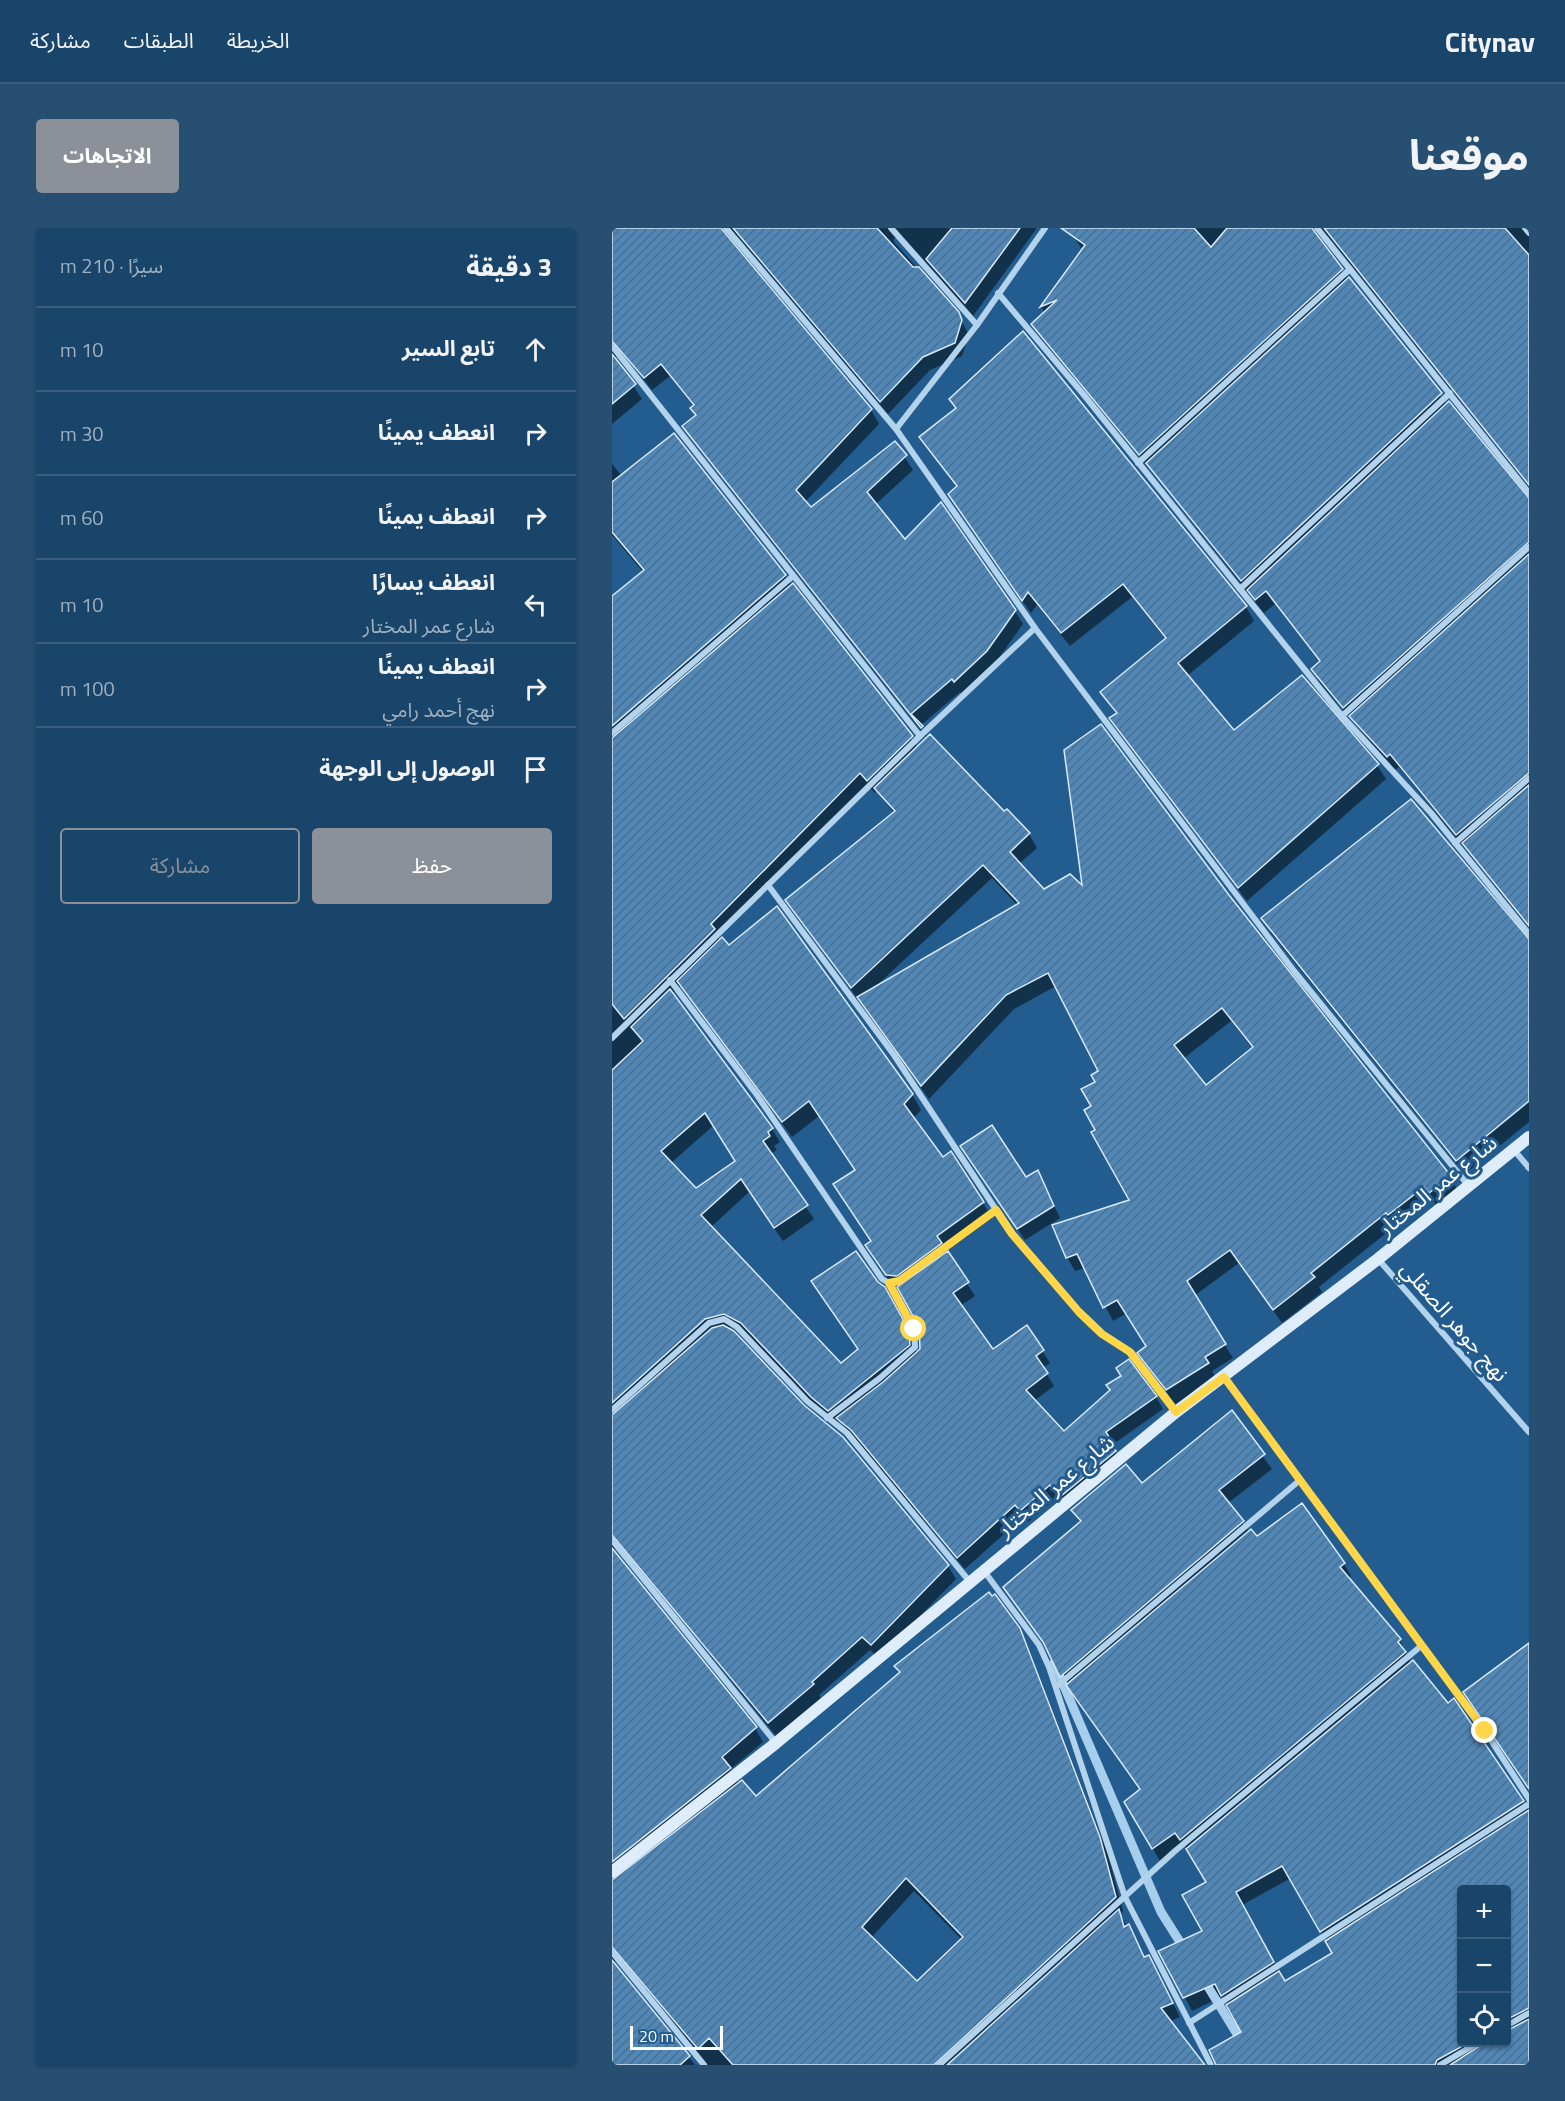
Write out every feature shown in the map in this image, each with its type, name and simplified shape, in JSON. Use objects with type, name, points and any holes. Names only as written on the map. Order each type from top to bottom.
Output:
[{"type":"street","points":[[726,228],[896,429],[1035,628],[1294,972],[1468,1185]]},
{"type":"street","points":[[891,228],[976,325]]},
{"type":"street","points":[[896,429],[976,325],[1045,228]]},
{"type":"street","points":[[1317,228],[1529,493]]},
{"type":"street","points":[[1525,228],[1529,233]]},
{"type":"street","points":[[1138,463],[1350,269]]},
{"type":"street","points":[[998,293],[1342,716],[1455,843],[1529,934]]},
{"type":"street","points":[[612,346],[920,736]]},
{"type":"street","points":[[1240,589],[1450,393]]},
{"type":"street","points":[[1342,716],[1529,547]]},
{"type":"street","points":[[612,733],[794,576]]},
{"type":"street","points":[[614,1035],[920,736],[1035,628]]},
{"type":"street","points":[[1455,843],[1529,778]]},
{"type":"street","points":[[768,885],[894,1055],[1012,1234],[1079,1312],[1102,1334],[1130,1352],[1176,1412]]},
{"type":"street","points":[[670,980],[757,1095],[874,1269],[889,1283],[914,1329],[915,1347],[880,1378],[827,1418]]},
{"type":"street","points":[[612,1026],[614,1035]]},
{"type":"street","name":"شارع عمر المختار","points":[[612,1872],[776,1743],[1176,1412],[1378,1259],[1529,1137]]},
{"type":"street","points":[[1514,1149],[1529,1168]]},
{"type":"street","points":[[889,1283],[899,1281],[996,1210]]},
{"type":"street","name":"نهج جوهر الصقلي","points":[[1378,1259],[1529,1432]]},
{"type":"street","points":[[612,1410],[709,1323],[724,1319],[737,1327],[827,1418],[848,1433],[970,1582]]},
{"type":"street","points":[[1189,2023],[1529,1802],[1485,1731],[1224,1377]]},
{"type":"street","points":[[1057,1686],[1300,1480]]},
{"type":"street","points":[[612,1540],[776,1743]]},
{"type":"street","points":[[984,1571],[1039,1645],[1057,1686],[1125,1897],[1210,2065]]},
{"type":"street","points":[[939,2065],[1176,1851],[1421,1646]]},
{"type":"street","points":[[612,1952],[704,2065]]},
{"type":"street","points":[[1511,2023],[1529,2013]]},
{"type":"street","points":[[1440,2065],[1472,2047]]},
{"type":"building","points":[[612,228],[721,228],[872,409],[796,490],[811,507],[895,441],[907,455],[867,492],[905,539],[941,502],[1016,610],[987,651],[954,682],[952,679],[911,714],[923,726],[921,728],[682,426],[696,415],[690,408],[694,405],[661,364],[644,378],[612,341]]},
{"type":"building","points":[[733,228],[877,228],[913,267],[919,267],[959,312],[962,320],[955,343],[923,357],[880,402]]},
{"type":"building","points":[[952,228],[1020,228],[965,303],[926,259]]},
{"type":"building","points":[[1061,228],[1194,228],[1211,247],[1227,228],[1312,228],[1343,269],[1139,455],[1031,324],[1057,300],[1040,307],[1085,245]]},
{"type":"building","points":[[1324,228],[1505,228],[1529,255],[1529,485]]},
{"type":"building","points":[[1349,277],[1442,393],[1241,581],[1146,463]]},
{"type":"building","points":[[1023,331],[1247,606],[1178,663],[1234,730],[1302,675],[1379,764],[1238,888],[1109,718],[1117,713],[1100,692],[1166,638],[1123,584],[1061,633],[1028,592],[1022,601],[948,494],[957,486],[919,437],[956,408],[949,399]]},
{"type":"building","points":[[612,354],[636,384],[612,404]]},
{"type":"building","points":[[1449,401],[1529,498],[1529,542],[1343,708],[1311,669],[1320,661],[1266,591],[1255,600],[1247,590]]},
{"type":"building","points":[[674,433],[786,575],[612,726],[612,596],[644,570],[612,532],[612,482]]},
{"type":"building","points":[[1529,554],[1529,773],[1456,835],[1390,754],[1387,757],[1349,716]]},
{"type":"building","points":[[793,583],[913,736],[867,781],[860,773],[711,924],[715,929],[624,1019],[612,1004],[612,738]]},
{"type":"building","points":[[1101,724],[1229,895],[1451,1176],[1429,1193],[1424,1187],[1388,1215],[1386,1213],[1311,1273],[1315,1277],[1273,1310],[1230,1250],[1187,1281],[1226,1344],[1205,1357],[1209,1363],[1166,1390],[1137,1353],[1146,1346],[1117,1300],[1103,1308],[1077,1254],[1066,1258],[1052,1225],[1129,1200],[1091,1132],[1095,1130],[1084,1110],[1091,1106],[1081,1089],[1095,1082],[1091,1075],[1098,1071],[1048,973],[1006,995],[921,1086],[857,997],[1019,903],[983,865],[851,988],[785,900],[895,811],[874,788],[930,734],[1004,811],[1007,809],[1030,833],[1010,852],[1044,889],[1070,874],[1082,885],[1064,750]],"holes":[[[1222,1008],[1253,1047],[1206,1085],[1174,1045]]]},
{"type":"building","points":[[1529,785],[1529,926],[1462,843]]},
{"type":"building","points":[[1411,799],[1529,939],[1529,1101],[1456,1161],[1261,918]]},
{"type":"building","points":[[777,906],[913,1094],[904,1104],[943,1157],[951,1151],[984,1202],[937,1236],[942,1243],[897,1276],[886,1275],[865,1245],[871,1241],[833,1184],[855,1170],[809,1101],[782,1122],[677,981],[722,937],[729,945]]},
{"type":"building","points":[[670,989],[773,1128],[768,1132],[770,1136],[763,1141],[808,1205],[774,1228],[741,1179],[701,1215],[841,1363],[858,1349],[811,1281],[856,1251],[878,1282],[885,1287],[909,1330],[910,1345],[828,1411],[811,1397],[741,1323],[724,1314],[705,1319],[612,1403],[612,1070],[643,1041],[631,1027]],"holes":[[[705,1113],[735,1161],[696,1188],[661,1151]]]},
{"type":"building","points":[[992,1125],[1026,1177],[1038,1170],[1054,1206],[1017,1229],[960,1146]]},
{"type":"building","points":[[948,1251],[969,1282],[953,1293],[993,1349],[1027,1325],[1044,1350],[1036,1356],[1048,1373],[1026,1390],[1064,1431],[1110,1390],[1106,1385],[1121,1376],[1116,1368],[1129,1359],[1157,1396],[1106,1432],[1109,1437],[1106,1440],[1116,1451],[1060,1497],[1050,1485],[1020,1511],[1015,1505],[957,1558],[851,1430],[836,1418],[883,1382],[920,1349],[919,1327],[897,1287]]},
{"type":"building","points":[[723,1325],[734,1331],[804,1405],[843,1437],[949,1565],[871,1645],[862,1637],[812,1682],[814,1684],[768,1723],[612,1535],[612,1415],[712,1328]]},
{"type":"building","points":[[1232,1410],[1265,1454],[1219,1490],[1244,1521],[1060,1677],[1043,1642],[1003,1587],[1081,1521],[1071,1510],[1126,1464],[1142,1483]]},
{"type":"building","points":[[1302,1503],[1345,1563],[1340,1567],[1401,1639],[1398,1642],[1406,1652],[1180,1840],[1175,1833],[1152,1849],[1124,1802],[1140,1789],[1066,1685],[1251,1529],[1257,1536]]},
{"type":"building","points":[[612,1548],[757,1727],[722,1757],[731,1768],[612,1862]]},
{"type":"building","points":[[989,1592],[992,1596],[995,1594],[1020,1628],[1100,1837],[1116,1897],[934,2065],[733,2065],[709,2038],[698,2049],[612,1947],[612,1880],[742,1780],[756,1796],[900,1672],[894,1666]],"holes":[[[906,1878],[963,1937],[917,1981],[862,1927]]]},
{"type":"building","points":[[1529,1643],[1529,1789],[1463,1692]]},
{"type":"building","points":[[1413,1660],[1448,1703],[1454,1698],[1524,1801],[1320,1932],[1282,1866],[1236,1892],[1274,1962],[1221,1996],[1215,1984],[1183,1998],[1158,1951],[1202,1931],[1182,1895],[1206,1882],[1186,1849]]},
{"type":"building","points":[[1529,1810],[1529,2008],[1511,2017],[1511,1885],[1457,1885],[1457,2047],[1461,2047],[1437,2060],[1435,2065],[1216,2065],[1209,2050],[1241,2032],[1226,2005],[1279,1971],[1285,1981],[1332,1953],[1325,1941]]},
{"type":"building","points":[[1119,1909],[1124,1927],[1129,1924],[1144,1957],[1149,1955],[1173,2003],[1161,2008],[1205,2065],[947,2065]]},
{"type":"building","points":[[612,1960],[690,2056],[680,2065],[612,2065]]},
{"type":"building","points":[[1529,2019],[1529,2065],[1450,2065],[1478,2047],[1511,2047],[1511,2028]]},
{"type":"waterway","points":[[1054,1663],[1161,1912],[1185,1950]]},
{"type":"waterway","points":[[1202,1977],[1256,2065]]},
{"type":"route","points":[[914,1329],[889,1283],[899,1281],[996,1210],[1012,1234],[1079,1312],[1102,1334],[1130,1352],[1176,1412],[1224,1377],[1485,1731]]}]
